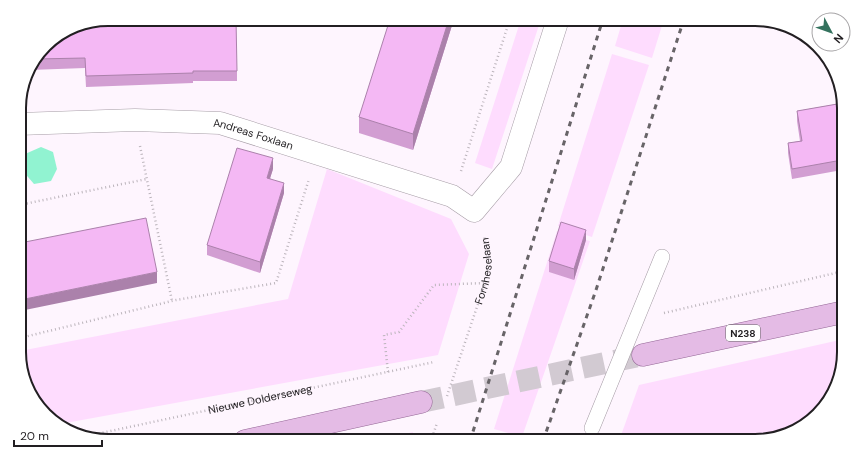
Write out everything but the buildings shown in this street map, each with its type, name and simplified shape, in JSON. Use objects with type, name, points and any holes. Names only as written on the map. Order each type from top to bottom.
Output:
[{"type":"main road","name":"N238","points":[[643,355],[837,313]]},
{"type":"main road","points":[[277,434],[421,402]]},
{"type":"street","points":[[474,211],[511,167],[556,26]]},
{"type":"street","name":"Andreas Foxlaan","points":[[26,124],[135,120],[220,123],[452,196],[474,211]]},
{"type":"lane","points":[[592,428],[662,257]]},
{"type":"path","points":[[452,196],[508,26]]},
{"type":"path","points":[[135,120],[172,301]]},
{"type":"path","points":[[26,337],[172,301],[276,284],[316,153]]},
{"type":"path","points":[[26,204],[147,179]]},
{"type":"path","name":"Fornheselaan","points":[[446,397],[485,283],[488,265],[487,245],[483,229],[474,211]]},
{"type":"path","points":[[663,313],[837,273]]},
{"type":"path","points":[[388,372],[384,335],[400,332],[434,285],[485,283]]},
{"type":"path","name":"Nieuwe Dolderseweg","points":[[100,433],[434,362]]},
{"type":"path","points":[[433,434],[438,419]]},
{"type":"shaded area","points":[[519,26],[539,26],[492,169],[475,163]]},
{"type":"shaded area","points":[[621,26],[662,26],[652,58],[615,46]]},
{"type":"shaded area","points":[[612,54],[649,65],[592,237],[558,226]]},
{"type":"shaded area","points":[[41,147],[53,152],[57,169],[51,181],[34,184],[26,175],[26,154]]},
{"type":"shaded area","points":[[327,169],[451,219],[469,254],[438,355],[67,423],[46,406],[32,384],[27,363],[26,350],[288,299]]},
{"type":"shaded area","points":[[557,231],[562,232],[550,272],[574,279],[586,240],[590,241],[523,434],[512,434],[494,429]]},
{"type":"shaded area","points":[[837,341],[837,358],[833,379],[823,398],[809,414],[782,430],[761,434],[622,434],[639,385]]},
{"type":"tunnel","points":[[421,402],[643,355]]},
{"type":"railway","points":[[472,434],[601,26]]},
{"type":"railway","points":[[545,434],[596,290],[682,26]]}]
